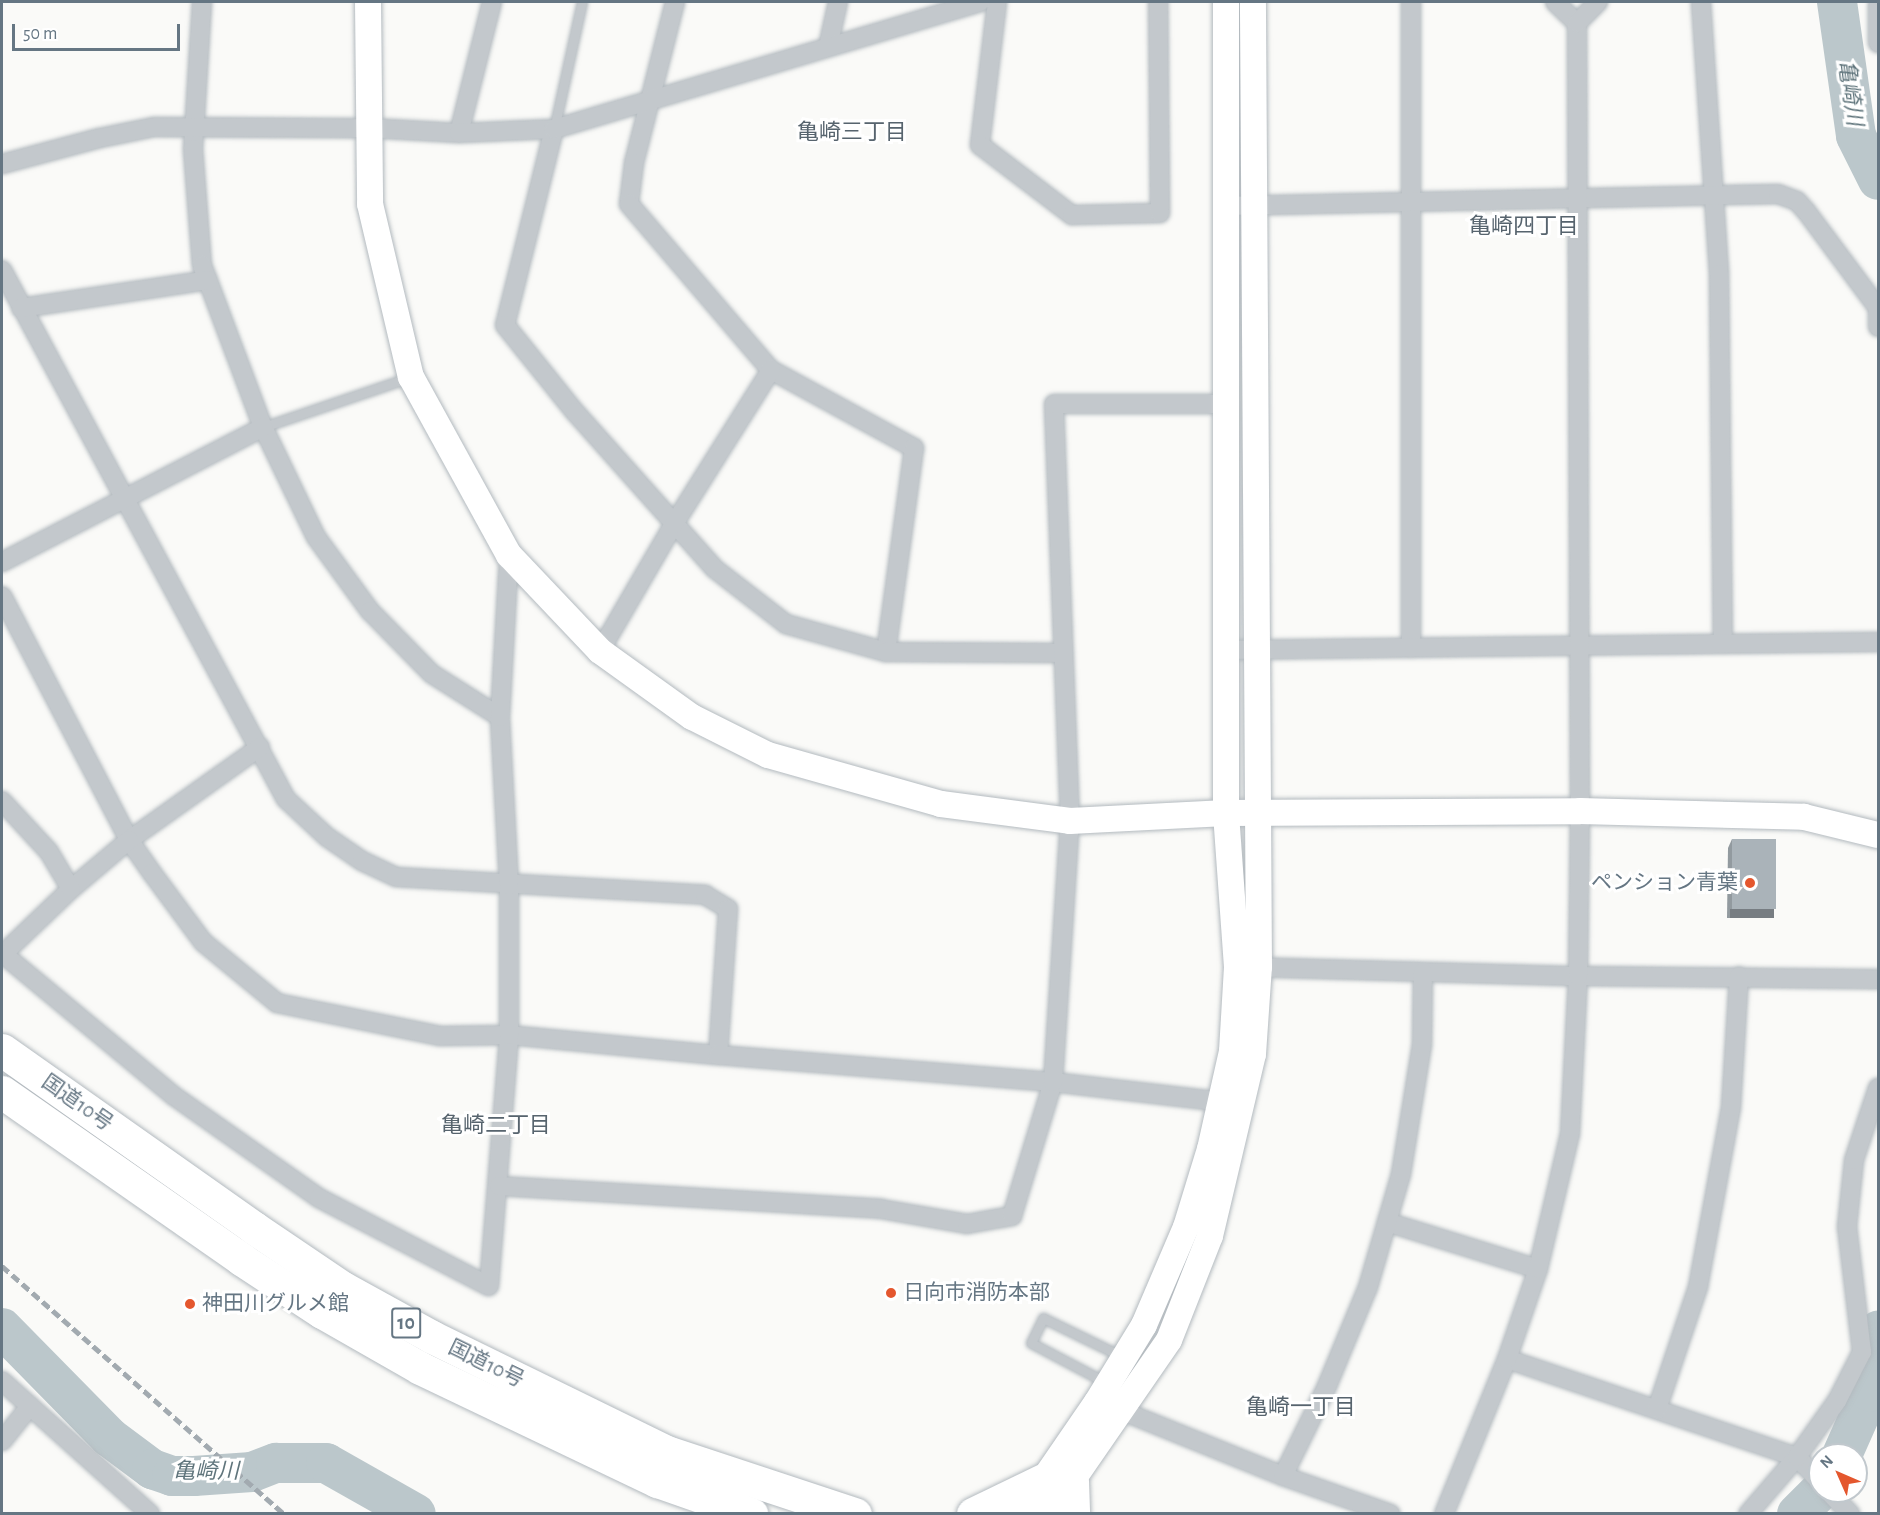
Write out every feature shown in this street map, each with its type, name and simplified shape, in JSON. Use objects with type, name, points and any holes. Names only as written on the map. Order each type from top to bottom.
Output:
[{"type":"highway","name":"国道10号","points":[[2,1050],[343,1288],[432,1337],[667,1452],[855,1514]]},
{"type":"highway","name":"国道10号","points":[[2,1092],[241,1259],[322,1312],[420,1368],[657,1480],[752,1514]]},
{"type":"highway","points":[[973,1514],[1058,1480],[1073,1514]]},
{"type":"street","points":[[202,2],[193,149],[202,265],[263,427],[316,537],[370,611],[432,674],[500,717]]},
{"type":"street","points":[[368,2],[370,204],[411,377],[509,555],[600,651],[692,717],[768,755],[941,804],[1070,821],[1256,812],[1580,812],[1804,817],[1878,835]]},
{"type":"street","points":[[459,133],[492,2]]},
{"type":"street","points":[[675,2],[652,100],[634,162],[629,204],[771,370],[914,448],[886,652]]},
{"type":"street","points":[[828,47],[838,2]]},
{"type":"street","points":[[2,164],[100,138],[154,127],[196,129],[369,128],[459,133],[554,129],[981,2]]},
{"type":"street","points":[[997,2],[980,145],[1072,215],[1160,213],[1158,2]]},
{"type":"street","points":[[1226,2],[1228,404],[1226,813],[1248,967]]},
{"type":"street","points":[[1020,1514],[1058,1480],[1138,1362],[1144,1324],[1186,1227],[1210,1149],[1231,1103],[1232,1051],[1248,967],[1256,812],[1253,2]]},
{"type":"street","points":[[1411,2],[1411,648]]},
{"type":"street","points":[[1555,2],[1578,23]]},
{"type":"street","points":[[1444,1514],[1507,1359],[1538,1269],[1570,1134],[1578,976],[1580,812],[1578,23],[1598,2]]},
{"type":"street","points":[[1701,2],[1719,274],[1723,644]]},
{"type":"street","points":[[1878,4],[1878,42]]},
{"type":"street","points":[[554,129],[506,325],[575,412],[715,569],[786,624],[886,652],[1062,653]]},
{"type":"street","points":[[1227,206],[1778,194],[1797,201],[1878,308],[1878,327]]},
{"type":"street","points":[[2,270],[122,499],[260,747],[286,799],[327,837],[362,861],[396,878],[705,895],[728,909],[718,1055]]},
{"type":"street","points":[[21,308],[208,280]]},
{"type":"street","points":[[600,651],[674,524],[771,370]]},
{"type":"street","points":[[499,1186],[881,1209],[967,1224],[1012,1216],[1053,1082],[1070,821],[1054,404],[1228,404]]},
{"type":"street","points":[[2,562],[263,427]]},
{"type":"street","points":[[260,747],[129,840],[71,888],[3,954],[174,1096],[319,1198],[489,1286],[499,1186],[509,1035],[509,885],[500,717],[509,555]]},
{"type":"street","points":[[2,596],[129,840],[203,942],[278,1003],[440,1036],[509,1035],[718,1055],[1053,1082],[1231,1103]]},
{"type":"street","points":[[1226,650],[1878,642]]},
{"type":"street","points":[[2,801],[49,852],[71,888]]},
{"type":"street","points":[[1248,967],[1578,976],[1878,979]]},
{"type":"street","points":[[1283,1476],[1327,1386],[1368,1287],[1401,1174],[1422,1044],[1423,972]]},
{"type":"street","points":[[1657,1409],[1698,1287],[1731,1107],[1739,976]]},
{"type":"street","points":[[1748,1514],[1797,1457],[1837,1401],[1862,1352],[1846,1227],[1854,1160],[1878,1088]]},
{"type":"street","points":[[1387,1222],[1538,1269]]},
{"type":"street","points":[[1507,1359],[1797,1457],[1808,1469]]},
{"type":"street","points":[[2,1381],[150,1514]]},
{"type":"street","points":[[1117,1395],[1283,1476],[1391,1514]]},
{"type":"street","points":[[2,1441],[30,1407]]},
{"type":"street","points":[[1049,1514],[1058,1480]]},
{"type":"street","points":[[1839,1503],[1850,1514]]},
{"type":"lane","points":[[554,129],[582,2]]},
{"type":"lane","points":[[263,427],[411,377]]},
{"type":"lane","points":[[1117,1395],[1031,1343],[1043,1318],[1138,1362]]},
{"type":"building","name":"ペンション青葉","points":[[1732,839],[1776,839],[1776,909],[1732,909]]},
{"type":"waterway","name":"亀崎川","points":[[1837,2],[1856,136],[1878,180]]},
{"type":"waterway","name":"亀崎川","points":[[2,1328],[109,1437],[152,1469],[172,1476],[194,1476],[252,1472],[276,1463],[326,1463],[416,1514]]},
{"type":"waterway","name":"亀崎川","points":[[1847,1443],[1870,1392],[1878,1331]]},
{"type":"waterway","name":"亀崎川","points":[[1797,1514],[1808,1503]]},
{"type":"railway","points":[[2,1266],[284,1514]]},
{"type":"place","name":"ペンション青葉","points":[[1750,883]]},
{"type":"place","name":"日向市消防本部","points":[[891,1293]]},
{"type":"place","name":"神田川グルメ館","points":[[190,1304]]},
{"type":"district","name":"亀崎三丁目","points":[[852,133]]},
{"type":"district","name":"亀崎四丁目","points":[[1524,227]]},
{"type":"district","name":"亀崎二丁目","points":[[496,1126]]},
{"type":"district","name":"亀崎一丁目","points":[[1301,1408]]}]
